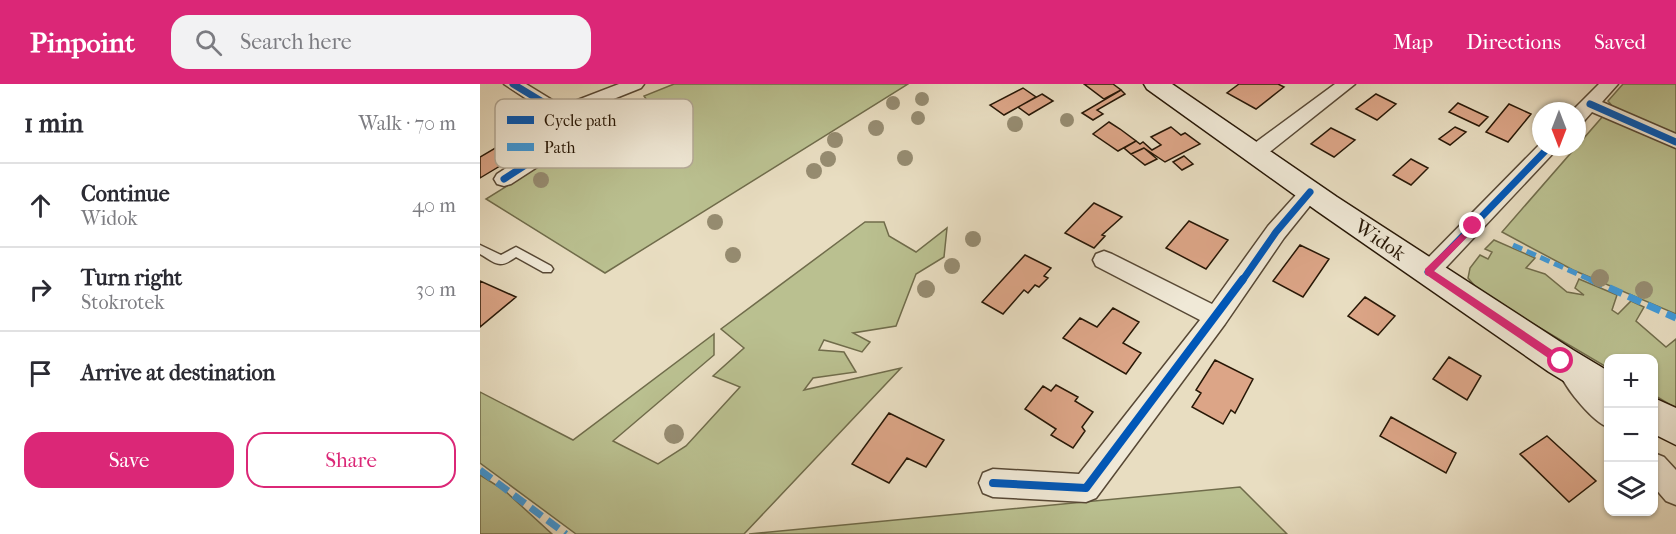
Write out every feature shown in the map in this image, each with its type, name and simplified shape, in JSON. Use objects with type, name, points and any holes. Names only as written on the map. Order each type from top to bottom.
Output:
[{"type":"main road","name":"Widok","points":[[1156,84],[1428,272],[1561,361],[1604,387]]},
{"type":"main road","points":[[1658,418],[1676,429]]},
{"type":"street","points":[[513,84],[538,99]]},
{"type":"street","points":[[597,99],[635,84]]},
{"type":"street","points":[[1255,153],[1346,84]]},
{"type":"street","points":[[1586,108],[1609,84]]},
{"type":"street","points":[[1586,111],[1676,142]]},
{"type":"street","points":[[1428,272],[1539,156]]},
{"type":"street","points":[[504,179],[521,168]]},
{"type":"street","points":[[993,483],[1086,488],[1216,317],[1276,232],[1310,192]]},
{"type":"street","points":[[1104,260],[1216,317]]},
{"type":"street","points":[[1561,361],[1604,410]]},
{"type":"street","points":[[1658,471],[1676,491]]},
{"type":"lane","points":[[480,249],[502,261],[516,251],[547,269]]},
{"type":"green space","points":[[674,84],[908,84],[605,273],[486,199],[536,168],[693,168],[693,99],[646,99],[644,96]]},
{"type":"green space","points":[[1623,84],[1676,84],[1676,135],[1613,107],[1608,101]]},
{"type":"green space","points":[[1604,115],[1676,146],[1676,314],[1573,270],[1502,232],[1568,156],[1586,156],[1586,136]]},
{"type":"green space","points":[[865,222],[884,222],[889,236],[916,252],[947,228],[944,257],[916,274],[896,326],[853,333],[870,342],[862,352],[824,340],[819,350],[844,352],[856,372],[813,378],[804,390],[901,368],[744,534],[576,534],[480,463],[480,392],[573,440],[714,334],[714,355],[613,441],[658,464],[686,446],[740,387],[713,376],[744,348],[721,329]]},
{"type":"green space","points":[[1494,240],[1535,258],[1526,268],[1545,274],[1567,292],[1584,295],[1575,288],[1579,279],[1617,295],[1612,310],[1618,314],[1631,301],[1644,307],[1636,321],[1666,347],[1676,339],[1676,408],[1658,397],[1658,354],[1604,354],[1604,366],[1481,293],[1468,278],[1470,268],[1480,255],[1488,259],[1492,252],[1485,249]]},
{"type":"green space","points":[[480,475],[504,490],[552,534],[480,534]]},
{"type":"green space","points":[[1240,487],[1287,534],[749,534]]},
{"type":"building","points":[[1084,84],[1113,84],[1121,90],[1104,99]]},
{"type":"building","points":[[1239,84],[1278,84],[1284,87],[1256,109],[1227,93]]},
{"type":"building","points":[[1023,88],[1036,97],[1004,115],[990,105]]},
{"type":"building","points":[[1121,90],[1125,94],[1097,110],[1103,114],[1093,120],[1082,113]]},
{"type":"building","points":[[1042,94],[1053,101],[1029,115],[1018,107]]},
{"type":"building","points":[[1376,94],[1396,104],[1377,120],[1356,109]]},
{"type":"building","points":[[1458,103],[1488,117],[1479,126],[1449,112]]},
{"type":"building","points":[[1509,104],[1531,114],[1508,142],[1486,132]]},
{"type":"building","points":[[1109,122],[1136,141],[1118,151],[1093,134]]},
{"type":"building","points":[[1171,127],[1181,135],[1185,133],[1200,144],[1165,162],[1144,148],[1131,154],[1124,148],[1136,141],[1140,144],[1143,142],[1152,150],[1161,145],[1151,137]]},
{"type":"building","points":[[1455,127],[1466,132],[1450,145],[1439,139]]},
{"type":"building","points":[[1331,128],[1355,140],[1334,157],[1311,144]]},
{"type":"building","points":[[495,148],[497,168],[480,178],[480,157]]},
{"type":"building","points":[[1144,148],[1157,159],[1145,165],[1131,154]]},
{"type":"building","points":[[1184,156],[1193,164],[1182,170],[1173,162]]},
{"type":"building","points":[[1411,159],[1428,168],[1411,185],[1393,175]]},
{"type":"building","points":[[1094,203],[1122,217],[1102,235],[1105,236],[1094,248],[1065,233]]},
{"type":"building","points":[[1189,221],[1228,240],[1206,269],[1166,248]]},
{"type":"building","points":[[1300,245],[1329,259],[1303,297],[1273,281]]},
{"type":"building","points":[[1025,255],[1051,268],[1044,276],[1048,278],[1039,287],[1035,285],[1028,293],[1024,290],[1003,314],[982,302]]},
{"type":"building","points":[[480,281],[516,297],[480,327]]},
{"type":"building","points":[[1365,297],[1395,316],[1378,335],[1348,316]]},
{"type":"building","points":[[1113,308],[1139,322],[1123,343],[1141,353],[1126,374],[1063,338],[1080,318],[1097,327]]},
{"type":"building","points":[[1449,357],[1481,376],[1467,400],[1433,379]]},
{"type":"building","points":[[1215,360],[1253,379],[1235,413],[1231,410],[1223,424],[1192,407],[1201,393],[1196,390]]},
{"type":"building","points":[[1056,385],[1078,397],[1075,401],[1093,412],[1082,427],[1085,431],[1073,448],[1051,435],[1056,429],[1025,409],[1043,386],[1051,391]]},
{"type":"building","points":[[889,413],[944,440],[926,467],[907,458],[889,483],[852,464]]},
{"type":"building","points":[[1391,417],[1456,453],[1446,473],[1380,436]]},
{"type":"building","points":[[1547,436],[1596,481],[1569,502],[1520,454]]},
{"type":"marked path","points":[[1513,245],[1676,318]]},
{"type":"marked path","points":[[480,470],[566,534]]},
{"type":"cycle path","points":[[513,84],[538,99]]},
{"type":"cycle path","points":[[1590,104],[1676,142]]},
{"type":"cycle path","points":[[1428,272],[1540,156]]},
{"type":"cycle path","points":[[504,179],[521,168]]},
{"type":"cycle path","points":[[993,483],[1086,488],[1216,317],[1276,232],[1310,192]]},
{"type":"route","points":[[1473,226],[1428,272],[1561,361]]}]
